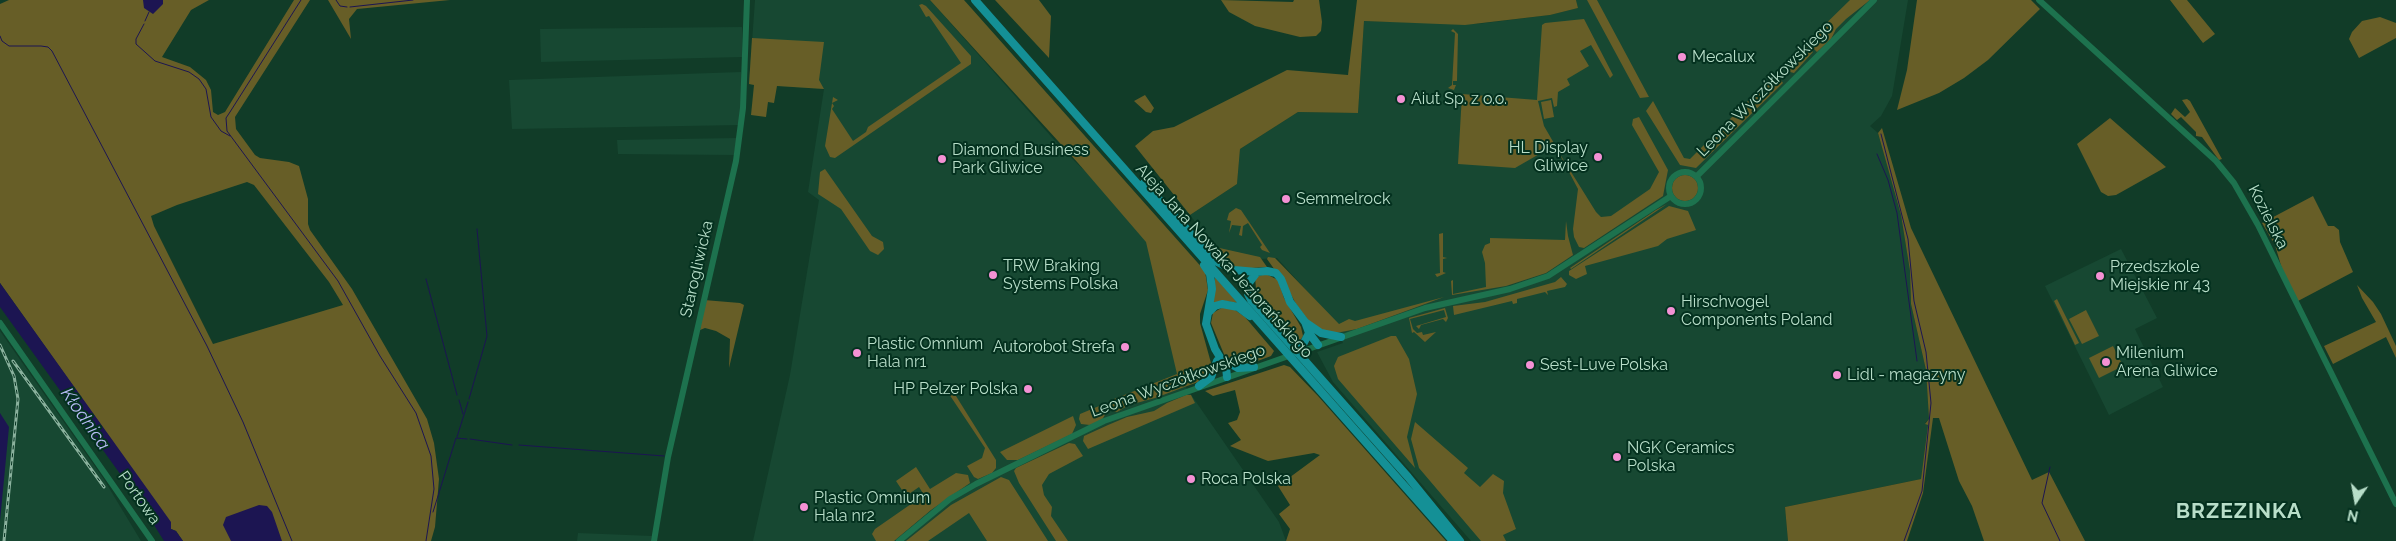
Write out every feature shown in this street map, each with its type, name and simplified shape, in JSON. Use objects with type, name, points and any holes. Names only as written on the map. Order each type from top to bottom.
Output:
[{"type":"main road","name":"Aleja Jana Nowaka-Jeziorańskiego","points":[[975,0],[1453,541]]},
{"type":"main road","points":[[1096,137],[1114,152],[1217,262],[1234,270],[1257,272],[1267,270],[1279,276],[1288,299],[1312,332],[1318,345]]},
{"type":"main road","points":[[1193,246],[1212,281],[1212,297],[1206,324],[1220,361],[1227,372],[1226,377]]},
{"type":"main road","points":[[1257,272],[1248,284],[1248,294],[1251,300],[1408,477],[1460,541]]},
{"type":"main road","points":[[1207,313],[1215,306],[1230,304],[1247,313],[1268,332]]},
{"type":"main road","points":[[1312,332],[1341,337]]},
{"type":"main road","points":[[1299,352],[1312,332]]},
{"type":"main road","points":[[1220,361],[1238,368],[1254,367]]},
{"type":"main road","points":[[1199,386],[1211,377],[1220,361]]},
{"type":"street","name":"Starogliwicka","points":[[654,541],[668,458],[736,161],[742,116],[747,0]]},
{"type":"street","name":"Leona Wyczółkowskiego","points":[[1697,176],[1874,0]]},
{"type":"street","name":"Kozielska","points":[[2039,0],[2216,161],[2234,183],[2258,225],[2396,504]]},
{"type":"street","points":[[1689,172],[1697,176],[1701,189],[1694,201],[1680,204],[1671,196],[1670,183],[1677,174],[1689,172]]},
{"type":"street","name":"Leona Wyczółkowskiego","points":[[898,541],[950,499],[987,478],[1104,421],[1199,386],[1440,303],[1510,288],[1548,276],[1671,196]]},
{"type":"street","name":"Portowa","points":[[0,322],[152,541]]},
{"type":"shaded area","points":[[9,0],[209,0],[191,10],[162,57],[190,67],[206,80],[211,90],[213,112],[218,115],[225,112],[294,0],[310,0],[235,117],[236,129],[255,155],[260,158],[289,162],[299,166],[308,199],[308,224],[310,230],[352,289],[427,419],[434,443],[439,479],[435,527],[431,541],[183,541],[176,531],[171,529],[169,521],[0,283],[0,4]],"holes":[[[247,182],[254,185],[329,282],[343,305],[213,344],[154,226],[151,216],[177,205]]]},
{"type":"shaded area","points":[[328,0],[450,0],[357,9],[349,19],[351,39]]},
{"type":"shaded area","points":[[755,0],[930,0],[1064,151],[1146,229],[1183,383],[1279,522],[1286,541],[753,541],[790,375],[819,200],[808,192],[824,89],[749,84]]},
{"type":"shaded area","points":[[930,0],[964,0],[1205,271],[1208,290],[1200,314],[1200,323],[1211,363],[1209,370],[1198,382],[1155,398],[1129,405],[1117,412],[1113,411],[1109,401],[1177,374],[1146,242],[1078,163]]},
{"type":"shaded area","points":[[995,0],[1039,0],[1051,16],[1049,58]]},
{"type":"shaded area","points":[[1221,0],[1293,2],[1294,0],[1319,0],[1322,22],[1321,31],[1316,36],[1300,37],[1255,26],[1229,12]]},
{"type":"shaded area","points":[[1357,0],[1576,0],[1578,8],[1550,15],[1465,25],[1364,21],[1358,113],[1298,112],[1240,149],[1237,184],[1190,215],[1135,146],[1153,131],[1174,127],[1287,70],[1348,75]]},
{"type":"shaded area","points":[[1576,0],[1908,0],[1892,96],[1881,116],[1870,126],[1878,133],[1901,215],[1910,271],[1911,304],[1926,370],[1929,419],[1925,423],[1928,425],[1921,479],[1785,507],[1788,541],[1471,541],[1333,382],[1317,352],[1343,343],[1332,319],[1277,258],[1261,259],[1215,248],[1190,215],[1237,184],[1240,149],[1298,112],[1358,113],[1364,21],[1477,24],[1550,15],[1578,8]]},
{"type":"shaded area","points":[[1587,0],[1597,0],[1649,97],[1640,98]]},
{"type":"shaded area","points":[[1850,0],[1870,0],[1846,19],[1836,29],[1831,39],[1817,52],[1807,42]]},
{"type":"shaded area","points":[[1917,0],[2031,0],[2040,9],[1988,60],[1964,78],[1939,93],[1897,110],[1907,70]]},
{"type":"shaded area","points":[[2170,0],[2187,0],[2215,34],[2203,43]]},
{"type":"shaded area","points":[[919,5],[926,6],[971,56],[971,64],[835,158],[830,157],[825,146],[832,103],[834,106],[832,109],[853,141],[866,132],[868,127],[961,63],[929,16],[926,17]]},
{"type":"shaded area","points":[[2380,17],[2396,23],[2396,38],[2359,58],[2349,39],[2352,32],[2362,21]]},
{"type":"shaded area","points":[[1584,19],[1613,75],[1610,78],[1591,45],[1580,51],[1589,66],[1567,79],[1570,85],[1558,92],[1557,106],[1554,107],[1552,98],[1538,101],[1544,126],[1555,145],[1515,168],[1458,164],[1462,94],[1537,100],[1542,25],[1545,23]]},
{"type":"shaded area","points":[[742,27],[742,57],[541,62],[540,29]]},
{"type":"shaded area","points":[[1453,29],[1458,34],[1457,81],[1453,81],[1453,85],[1456,85],[1454,90],[1448,88],[1452,85],[1455,33],[1451,31]]},
{"type":"shaded area","points":[[752,38],[824,42],[819,80],[824,89],[777,86],[774,103],[768,102],[766,117],[751,115],[754,85],[749,84]]},
{"type":"shaded area","points":[[1805,44],[1813,52],[1794,73],[1790,72],[1783,66]]},
{"type":"shaded area","points":[[741,72],[741,125],[512,129],[509,80]]},
{"type":"shaded area","points":[[1776,73],[1783,83],[1696,168],[1680,165],[1646,111],[1653,101],[1684,158],[1690,159]]},
{"type":"shaded area","points":[[1145,95],[1154,108],[1151,113],[1146,112],[1134,101]]},
{"type":"shaded area","points":[[833,97],[838,100],[832,103]]},
{"type":"shaded area","points":[[2187,99],[2190,101],[2222,159],[2219,160],[2202,137],[2196,136],[2196,132],[2181,117],[2177,120],[2171,114],[2175,108],[2185,117],[2190,112],[2182,100]]},
{"type":"shaded area","points":[[1551,100],[1554,117],[1544,119],[1541,102]]},
{"type":"shaded area","points":[[1639,117],[1668,170],[1663,196],[1584,248],[1579,247],[1574,237],[1573,229],[1578,189],[1558,151],[1596,212],[1601,217],[1611,216],[1650,189],[1659,172],[1632,125],[1633,119]]},
{"type":"shaded area","points":[[2110,118],[2166,167],[2116,195],[2108,196],[2101,192],[2077,144]]},
{"type":"shaded area","points":[[1882,128],[1911,228],[2032,480],[2049,472],[2085,541],[1984,541],[1972,506],[1959,481],[1939,418],[1933,418],[1923,493],[1907,541],[1788,541],[1785,507],[1921,479],[1928,425],[1925,424],[1929,419],[1926,370],[1911,304],[1910,271],[1901,215],[1878,133]]},
{"type":"shaded area","points":[[737,138],[734,155],[618,154],[617,140]]},
{"type":"shaded area","points":[[825,169],[872,236],[883,242],[884,249],[878,255],[870,251],[841,209],[818,194],[820,172]]},
{"type":"shaded area","points":[[1685,175],[1694,179],[1698,188],[1694,197],[1685,201],[1676,197],[1672,188],[1676,179]]},
{"type":"shaded area","points":[[2313,196],[2328,226],[2334,226],[2339,230],[2340,242],[2353,272],[2298,301],[2282,269],[2275,245],[2262,223]]},
{"type":"shaded area","points":[[1667,204],[1571,269],[1570,268],[1656,210]]},
{"type":"shaded area","points":[[1669,206],[1688,211],[1696,230],[1667,239],[1658,246],[1585,266],[1587,274],[1576,279],[1569,275],[1569,271]]},
{"type":"shaded area","points":[[1236,208],[1241,210],[1270,253],[1262,250],[1260,247],[1262,245],[1248,223],[1243,226],[1242,236],[1239,235],[1241,226],[1232,225],[1229,233],[1231,221],[1227,220],[1229,213]]},
{"type":"shaded area","points":[[1566,221],[1573,255],[1546,273],[1506,286],[1452,295],[1451,281],[1453,280],[1453,294],[1486,287],[1485,263],[1482,252],[1485,245],[1490,243],[1490,238],[1565,240]]},
{"type":"shaded area","points":[[1443,233],[1443,257],[1447,258],[1443,259],[1443,272],[1446,273],[1437,277],[1435,274],[1440,273],[1439,234]]},
{"type":"shaded area","points":[[1206,245],[1260,257],[1267,267],[1237,269],[1218,261]]},
{"type":"shaded area","points":[[2121,249],[2157,318],[2135,329],[2163,387],[2109,415],[2045,286]]},
{"type":"shaded area","points":[[1268,257],[1275,258],[1339,324],[1349,319],[1355,321],[1444,297],[1357,329],[1325,333],[1311,324],[1296,304],[1287,287],[1267,259]]},
{"type":"shaded area","points":[[1266,274],[1278,280],[1284,298],[1301,327],[1303,336],[1298,344],[1276,323],[1260,301],[1255,277]]},
{"type":"shaded area","points":[[1215,277],[1237,303],[1225,301],[1213,305]]},
{"type":"shaded area","points":[[1561,277],[1567,284],[1565,287],[1547,291],[1548,295],[1545,292],[1517,299],[1517,303],[1513,304],[1512,301],[1454,315],[1453,306],[1485,302],[1555,282]]},
{"type":"shaded area","points":[[2357,285],[2381,314],[2396,346],[2396,358],[2386,337],[2333,364],[2324,346],[2376,322]]},
{"type":"shaded area","points":[[2057,299],[2079,343],[2075,345],[2054,301]]},
{"type":"shaded area","points":[[704,300],[744,305],[729,368],[730,339],[716,331],[705,328],[700,330]]},
{"type":"shaded area","points":[[1223,307],[1235,310],[1245,317],[1274,351],[1271,356],[1239,365],[1226,359],[1211,323],[1213,313]]},
{"type":"shaded area","points":[[1445,308],[1448,318],[1446,322],[1443,319],[1421,325],[1419,329],[1416,326],[1446,317],[1444,310],[1410,319],[1413,329],[1417,333],[1422,332],[1423,335],[1436,332],[1425,342],[1414,332],[1412,333],[1409,318]]},
{"type":"shaded area","points":[[2086,310],[2099,336],[2082,344],[2069,319]]},
{"type":"shaded area","points":[[0,331],[103,478],[141,541],[0,541]]},
{"type":"shaded area","points":[[1391,336],[1396,336],[1409,359],[1417,394],[1407,437],[1415,468],[1338,379],[1334,366],[1338,357]]},
{"type":"shaded area","name":"Milenium Arena Gliwice","points":[[2113,346],[2123,366],[2099,378],[2089,358]]},
{"type":"shaded area","points":[[1284,365],[1290,367],[1318,396],[1446,541],[1286,541],[1290,529],[1279,514],[1290,505],[1278,486],[1320,455],[1314,453],[1268,461],[1230,446],[1241,440],[1228,423],[1237,420],[1240,412],[1235,390],[1213,396],[1205,391]]},
{"type":"shaded area","points":[[948,388],[951,388],[996,460],[996,468],[992,473],[978,479],[974,477],[967,466],[982,458],[985,448],[947,391]]},
{"type":"shaded area","points":[[1186,395],[1191,395],[1195,403],[1088,449],[1083,441],[1084,436],[1108,425],[1127,417],[1154,411]]},
{"type":"shaded area","points":[[1104,404],[1107,411],[1102,420],[1090,425],[1081,424],[1080,414]]},
{"type":"shaded area","points":[[1073,416],[1076,425],[1072,434],[1018,460],[1007,460],[1000,452]]},
{"type":"shaded area","points":[[1415,422],[1468,468],[1464,473],[1480,487],[1493,474],[1504,481],[1503,493],[1516,529],[1503,535],[1506,541],[1481,541],[1419,468],[1411,439]]},
{"type":"shaded area","points":[[1069,443],[1075,444],[1083,456],[1049,474],[1042,485],[1044,495],[1052,507],[1051,516],[1068,541],[1056,541],[1019,483],[1014,471],[1016,468]]},
{"type":"shaded area","points":[[916,467],[930,489],[956,473],[968,475],[970,483],[931,510],[894,541],[876,541],[872,534],[875,529],[924,495],[919,487],[906,496],[896,481]]},
{"type":"shaded area","points":[[1001,477],[1009,480],[1048,541],[987,541],[969,513],[928,541],[906,541],[951,505]]},
{"type":"shaded area","points":[[578,533],[652,536],[651,541],[577,541]]},
{"type":"water","points":[[143,0],[163,0],[163,4],[153,14],[144,8]]},
{"type":"water","name":"Kłodnica","points":[[0,283],[171,522],[171,529],[176,531],[183,541],[164,541],[136,496],[0,307]]},
{"type":"water","points":[[0,413],[9,427],[0,521]]},
{"type":"water","points":[[259,505],[267,506],[272,512],[282,541],[231,541],[223,525],[226,517]]},
{"type":"waterway","points":[[301,0],[226,118],[227,131],[338,281],[380,356],[416,413],[431,456],[434,489],[426,541]]},
{"type":"waterway","points":[[336,0],[340,6],[347,7]]},
{"type":"waterway","points":[[350,7],[413,0]]},
{"type":"waterway","points":[[145,21],[149,12]]},
{"type":"waterway","points":[[144,24],[136,39],[136,44],[155,61],[189,72],[199,79],[206,89],[211,117],[221,131],[230,136]]},
{"type":"waterway","points":[[0,36],[2,41],[9,46],[41,46],[48,47],[52,51],[207,346],[243,422],[292,541]]},
{"type":"waterway","points":[[1881,134],[1908,239],[1914,301],[1926,352],[1931,403],[1922,491],[1904,541]]},
{"type":"waterway","points":[[1877,154],[1888,180],[1897,213],[1917,361]]},
{"type":"waterway","points":[[469,399],[487,336],[477,229]]},
{"type":"waterway","points":[[426,279],[457,395]]},
{"type":"waterway","points":[[459,400],[463,414]]},
{"type":"waterway","points":[[457,437],[468,402]]},
{"type":"waterway","points":[[433,512],[456,438],[467,439]]},
{"type":"waterway","points":[[470,439],[512,445]]},
{"type":"waterway","points":[[519,445],[664,456]]},
{"type":"waterway","points":[[2050,467],[2042,503],[2060,541]]},
{"type":"railway","points":[[0,345],[14,376],[18,399],[4,541]]},
{"type":"railway","points":[[13,361],[104,487]]},
{"type":"place","name":"Mecalux","points":[[1682,57]]},
{"type":"place","name":"Aiut Sp. z o.o.","points":[[1401,99]]},
{"type":"place","name":"HL Display Gliwice","points":[[1598,157]]},
{"type":"place","name":"Diamond Business Park Gliwice","points":[[942,159]]},
{"type":"place","name":"Semmelrock","points":[[1286,199]]},
{"type":"place","name":"TRW Braking Systems Polska","points":[[993,275]]},
{"type":"place","name":"Przedszkole Miejskie nr 43","points":[[2100,276]]},
{"type":"place","name":"Hirschvogel Components Poland","points":[[1671,311]]},
{"type":"place","name":"Autorobot Strefa","points":[[1125,347]]},
{"type":"place","name":"Plastic Omnium Hala nr1","points":[[857,353]]},
{"type":"place","name":"Milenium Arena Gliwice","points":[[2106,362]]},
{"type":"place","name":"Sest-Luve Polska","points":[[1530,365]]},
{"type":"place","name":"Lidl - magazyny","points":[[1837,375]]},
{"type":"place","name":"HP Pelzer Polska","points":[[1028,389]]},
{"type":"place","name":"NGK Ceramics Polska","points":[[1617,457]]},
{"type":"place","name":"Roca Polska","points":[[1191,479]]},
{"type":"place","name":"Plastic Omnium Hala nr2","points":[[804,507]]},
{"type":"district","name":"BRZEZINKA","points":[[2239,512]]}]
